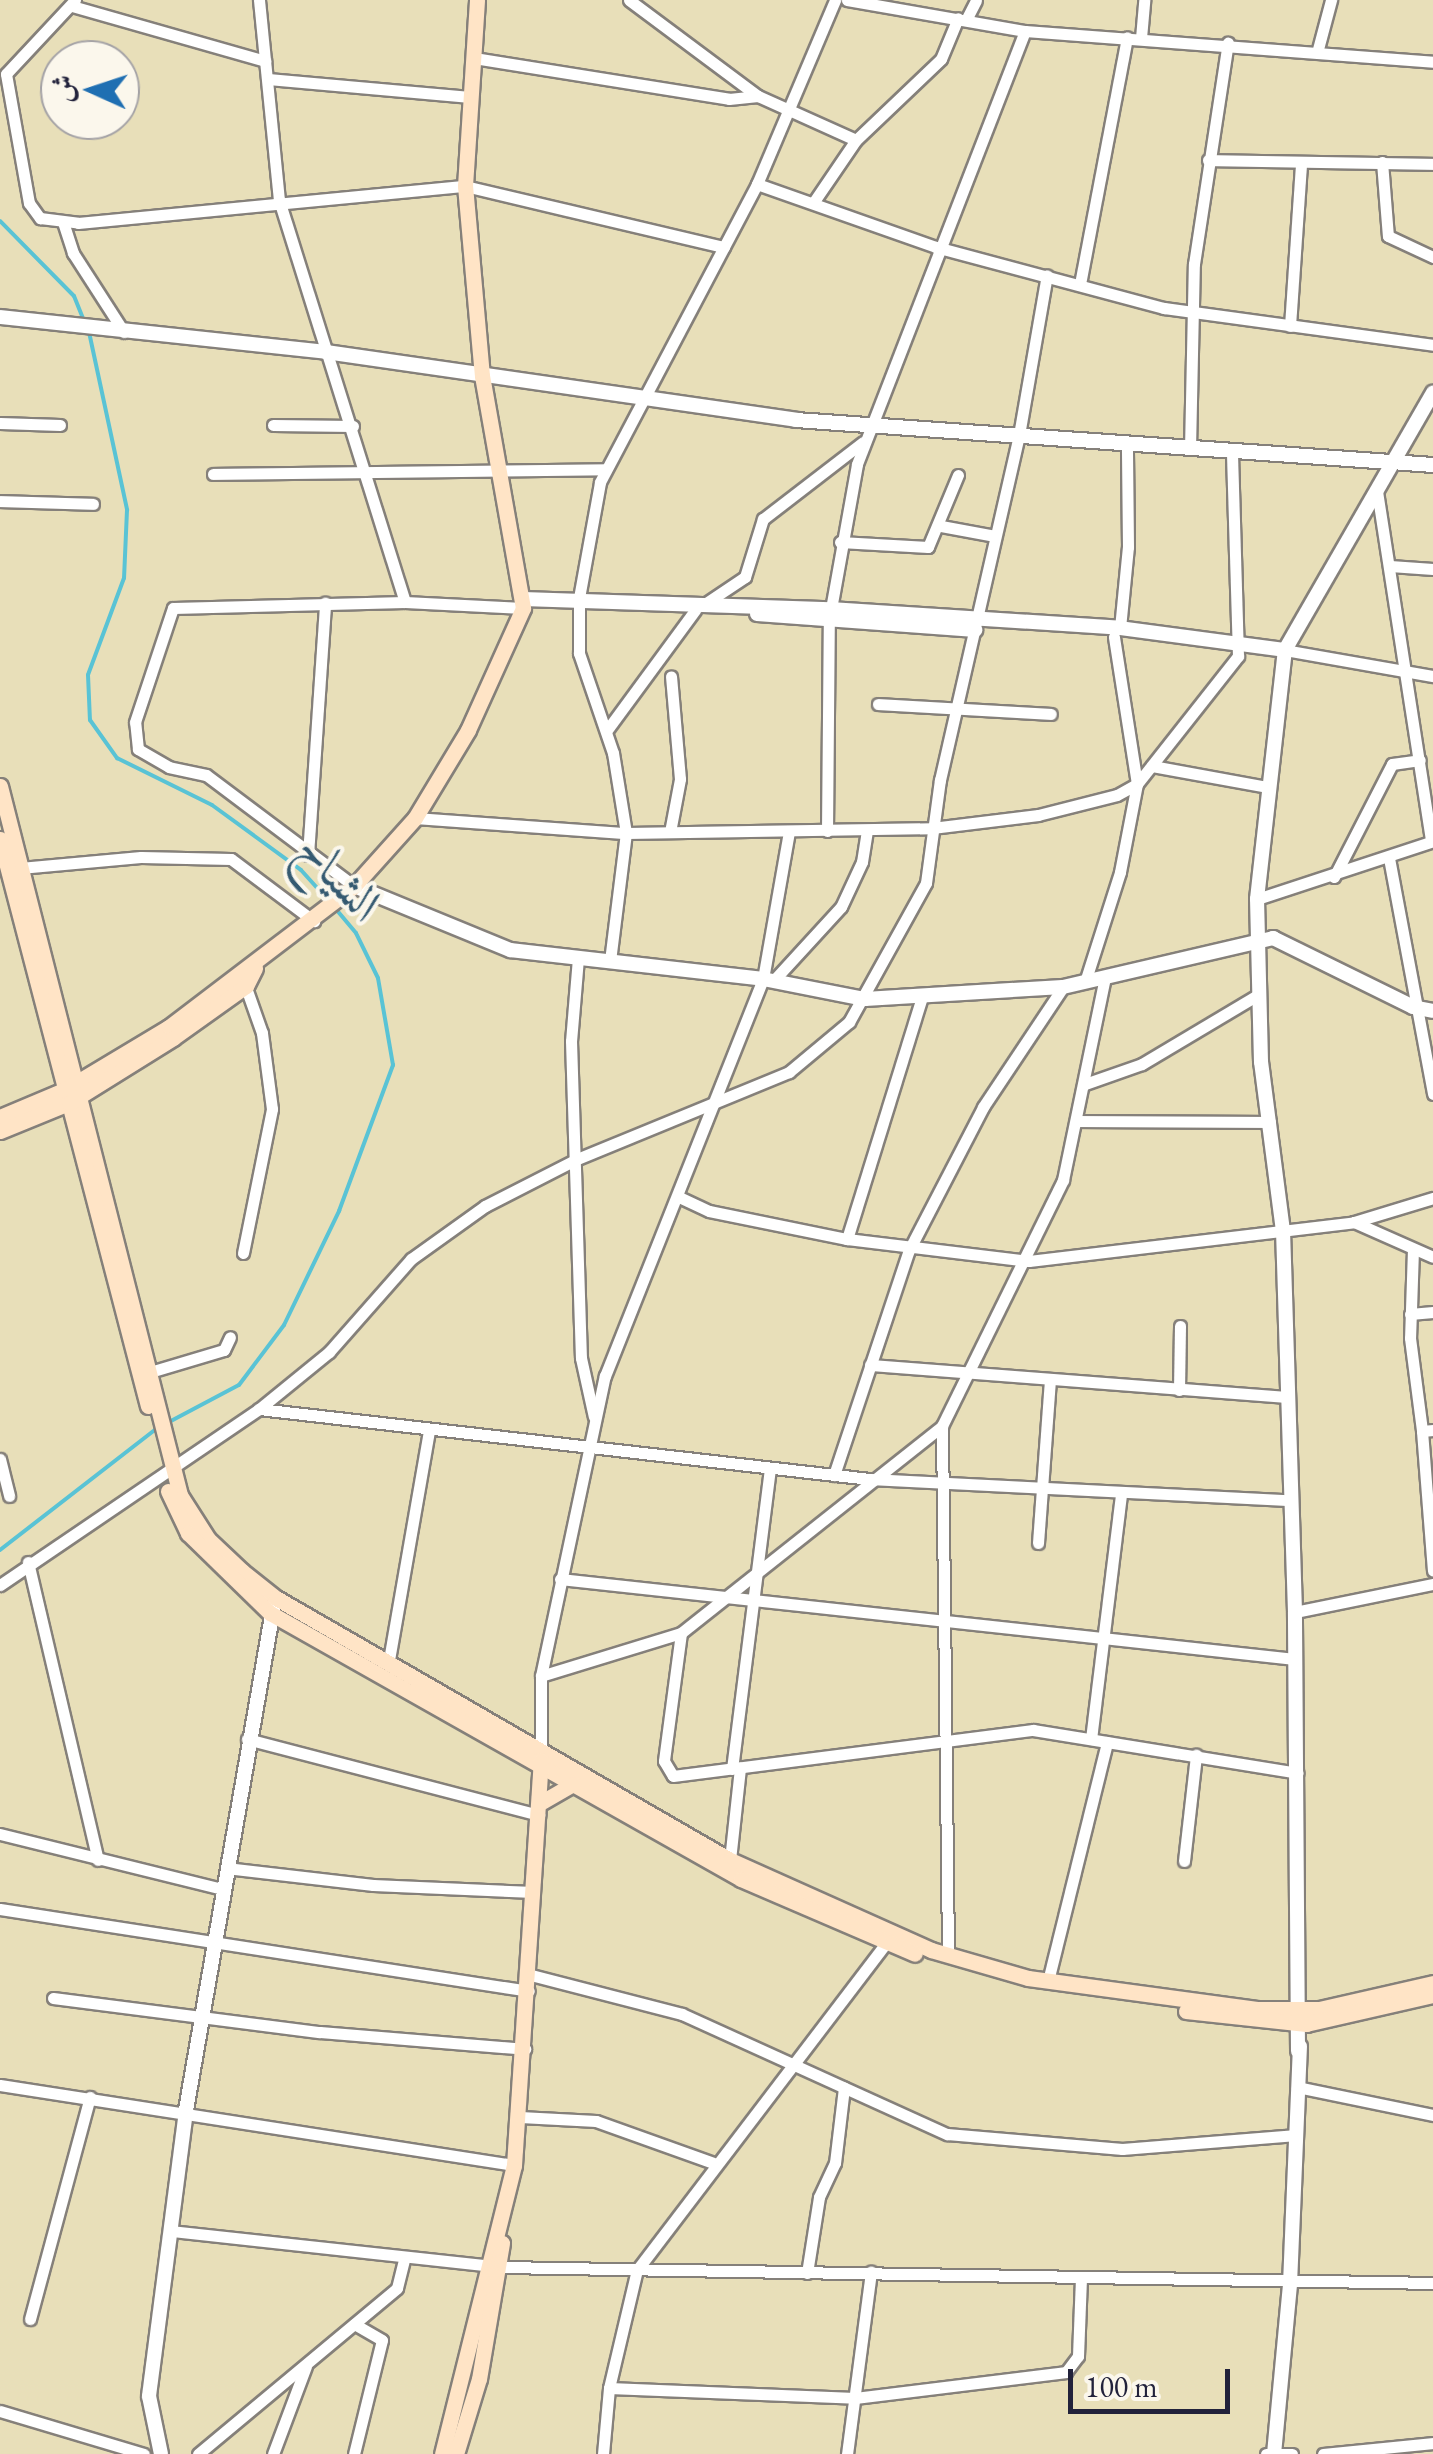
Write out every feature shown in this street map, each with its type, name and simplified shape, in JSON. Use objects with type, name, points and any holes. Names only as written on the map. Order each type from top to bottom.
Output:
[{"type":"main road","points":[[0,1131],[72,1093],[247,976],[317,919],[350,890],[415,818],[468,730],[519,604],[482,376],[466,186],[477,0]]},
{"type":"main road","points":[[0,786],[167,1470],[208,1538],[273,1606],[574,1784],[785,1902],[886,1944],[997,1982],[1058,1986],[1300,2017],[1433,1994]]},
{"type":"main road","points":[[0,839],[150,1372],[156,1417]]},
{"type":"main road","points":[[0,1117],[72,1093]]},
{"type":"main road","points":[[273,1606],[390,1660],[730,1860],[948,1956],[1058,1986]]},
{"type":"main road","points":[[456,2454],[495,2266],[520,2117],[541,1746]]},
{"type":"main road","points":[[539,1809],[574,1784]]},
{"type":"main road","points":[[1300,2017],[1433,1984]]},
{"type":"main road","points":[[442,2454],[495,2266]]},
{"type":"street","points":[[259,0],[278,200],[353,426],[405,602]]},
{"type":"street","points":[[629,0],[758,96],[856,140]]},
{"type":"street","points":[[610,961],[626,833],[607,730],[581,669],[579,603],[602,469],[756,184],[835,0]]},
{"type":"street","points":[[846,0],[1025,31],[1318,49],[1433,62]]},
{"type":"street","points":[[813,204],[856,140],[930,74],[976,0]]},
{"type":"street","points":[[1141,38],[1144,0]]},
{"type":"street","points":[[1318,49],[1331,0]]},
{"type":"street","points":[[266,60],[73,3],[12,62],[6,80],[29,203],[40,218],[63,222],[466,186],[724,247]]},
{"type":"street","points":[[827,830],[830,614],[840,542],[862,442],[1025,31]]},
{"type":"street","points":[[1080,284],[1127,37]]},
{"type":"street","points":[[1190,449],[1192,313],[1208,160],[1228,43]]},
{"type":"street","points":[[474,58],[729,99],[758,96]]},
{"type":"street","points":[[268,79],[470,97]]},
{"type":"street","points":[[1208,160],[1433,164]]},
{"type":"street","points":[[1382,162],[1388,236],[1433,257]]},
{"type":"street","points":[[1290,326],[1302,164]]},
{"type":"street","points":[[756,184],[936,248],[1192,313],[1433,345]]},
{"type":"street","points":[[63,222],[73,253],[124,332]]},
{"type":"street","points":[[0,1585],[28,1562],[258,1409],[329,1352],[425,1246],[484,1206],[578,1159],[713,1108],[815,1055],[865,999],[921,898],[956,708],[1018,436],[1048,275]]},
{"type":"street","points":[[0,317],[326,352],[640,398],[867,426],[1433,465]]},
{"type":"street","points":[[1292,2454],[1271,2454],[1290,2284],[1300,2017],[1295,1612],[1283,1231],[1256,996],[1254,938],[1285,650],[1433,392]]},
{"type":"street","points":[[0,424],[60,426]]},
{"type":"street","points":[[274,425],[353,426]]},
{"type":"street","points":[[607,730],[701,606],[745,576],[763,519],[862,442]]},
{"type":"street","points":[[1085,982],[1120,872],[1137,784],[1117,633],[1128,562],[1127,444]]},
{"type":"street","points":[[415,818],[626,833],[932,828],[1056,811],[1137,784],[1228,674],[1243,644],[1232,453]]},
{"type":"street","points":[[213,474],[602,469]]},
{"type":"street","points":[[840,542],[917,551],[933,542],[958,474]]},
{"type":"street","points":[[1257,899],[1334,877],[1432,841],[1377,491]]},
{"type":"street","points":[[0,502],[93,504]]},
{"type":"street","points":[[941,526],[995,536]]},
{"type":"street","points":[[1390,566],[1433,569]]},
{"type":"street","points":[[308,855],[326,603]]},
{"type":"street","points":[[1433,676],[1243,644],[701,606],[178,604],[133,732],[148,756],[206,774],[350,890],[482,941],[578,958],[769,979],[865,999],[1063,987],[1254,938],[1286,941],[1413,1007],[1433,1011]]},
{"type":"street","points":[[670,832],[680,779],[671,676]]},
{"type":"street","points":[[878,704],[1051,714]]},
{"type":"street","points":[[1334,877],[1392,764],[1420,760]]},
{"type":"street","points":[[1152,766],[1268,787]]},
{"type":"street","points":[[769,979],[842,907],[862,862],[867,830]]},
{"type":"street","points":[[541,1746],[541,1676],[594,1418],[613,1351],[769,979],[789,831]]},
{"type":"street","points":[[20,868],[141,857],[231,859],[317,919]]},
{"type":"street","points":[[1389,858],[1413,1007],[1433,1094]]},
{"type":"street","points":[[578,958],[571,1042],[578,1159],[581,1358],[594,1418]]},
{"type":"street","points":[[243,1254],[272,1109],[262,1032],[247,976]]},
{"type":"street","points":[[948,1956],[942,1426],[1029,1262],[1063,1180],[1105,978]]},
{"type":"street","points":[[834,1476],[909,1250],[983,1107],[1063,987]]},
{"type":"street","points":[[1085,1084],[1142,1064],[1256,996]]},
{"type":"street","points":[[847,1239],[922,997]]},
{"type":"street","points":[[1078,1120],[1270,1122]]},
{"type":"street","points":[[679,1197],[709,1211],[847,1239],[909,1250],[1029,1262],[1354,1222],[1433,1198]]},
{"type":"street","points":[[1354,1222],[1433,1257]]},
{"type":"street","points":[[1413,1249],[1410,1314],[1428,1430],[1433,1571]]},
{"type":"street","points":[[1410,1314],[1433,1312]]},
{"type":"street","points":[[1179,1390],[1180,1326]]},
{"type":"street","points":[[150,1372],[224,1350],[230,1338]]},
{"type":"street","points":[[870,1365],[1288,1397]]},
{"type":"street","points":[[1038,1544],[1050,1379]]},
{"type":"street","points":[[258,1409],[834,1476],[1120,1496],[1291,1500]]},
{"type":"street","points":[[541,1676],[682,1633],[733,1597],[870,1479],[942,1426]]},
{"type":"street","points":[[390,1660],[430,1430]]},
{"type":"street","points":[[0,1459],[8,1496]]},
{"type":"street","points":[[730,1860],[754,1580],[770,1469]]},
{"type":"street","points":[[1091,1739],[1120,1496]]},
{"type":"street","points":[[28,1562],[98,1860]]},
{"type":"street","points":[[560,1579],[1295,1660]]},
{"type":"street","points":[[1295,1612],[1433,1584]]},
{"type":"street","points":[[161,2454],[148,2396],[186,2110],[273,1606]]},
{"type":"street","points":[[682,1633],[665,1768],[673,1776],[1020,1730],[1298,1773]]},
{"type":"street","points":[[247,1740],[539,1809]]},
{"type":"street","points":[[1058,1986],[1107,1742]]},
{"type":"street","points":[[1184,1861],[1196,1755]]},
{"type":"street","points":[[0,1834],[222,1889]]},
{"type":"street","points":[[226,1868],[373,1885],[534,1892]]},
{"type":"street","points":[[0,1910],[214,1943],[530,1983],[682,2014],[790,2061],[915,2124],[978,2140],[1122,2149],[1296,2135]]},
{"type":"street","points":[[603,2454],[609,2388],[636,2270],[790,2061],[886,1944]]},
{"type":"street","points":[[53,1998],[525,2050]]},
{"type":"street","points":[[0,2085],[186,2110],[514,2165]]},
{"type":"street","points":[[1297,2087],[1433,2115]]},
{"type":"street","points":[[807,2272],[817,2207],[835,2163],[844,2088]]},
{"type":"street","points":[[30,2320],[90,2097]]},
{"type":"street","points":[[520,2117],[596,2121],[713,2163]]},
{"type":"street","points":[[170,2230],[495,2266],[1290,2284],[1433,2283]]},
{"type":"street","points":[[198,2454],[397,2288],[404,2257]]},
{"type":"street","points":[[847,2454],[871,2272]]},
{"type":"street","points":[[609,2388],[854,2398],[1072,2369],[1081,2278]]},
{"type":"street","points":[[354,2324],[382,2340],[354,2454]]},
{"type":"street","points":[[273,2454],[307,2362]]},
{"type":"street","points":[[0,2410],[144,2454]]},
{"type":"street","points":[[1324,2454],[1433,2444]]},
{"type":"waterway","name":"الشياح","points":[[0,221],[74,296],[85,323]]},
{"type":"waterway","name":"الشياح","points":[[89,332],[127,510],[124,578],[88,675],[90,720],[117,758],[212,805],[301,870],[327,899]]},
{"type":"waterway","name":"الشياح","points":[[169,1422],[239,1385],[284,1325],[339,1211],[393,1065],[378,978],[356,933],[333,906]]},
{"type":"waterway","name":"الشياح","points":[[0,1550],[156,1429]]}]
